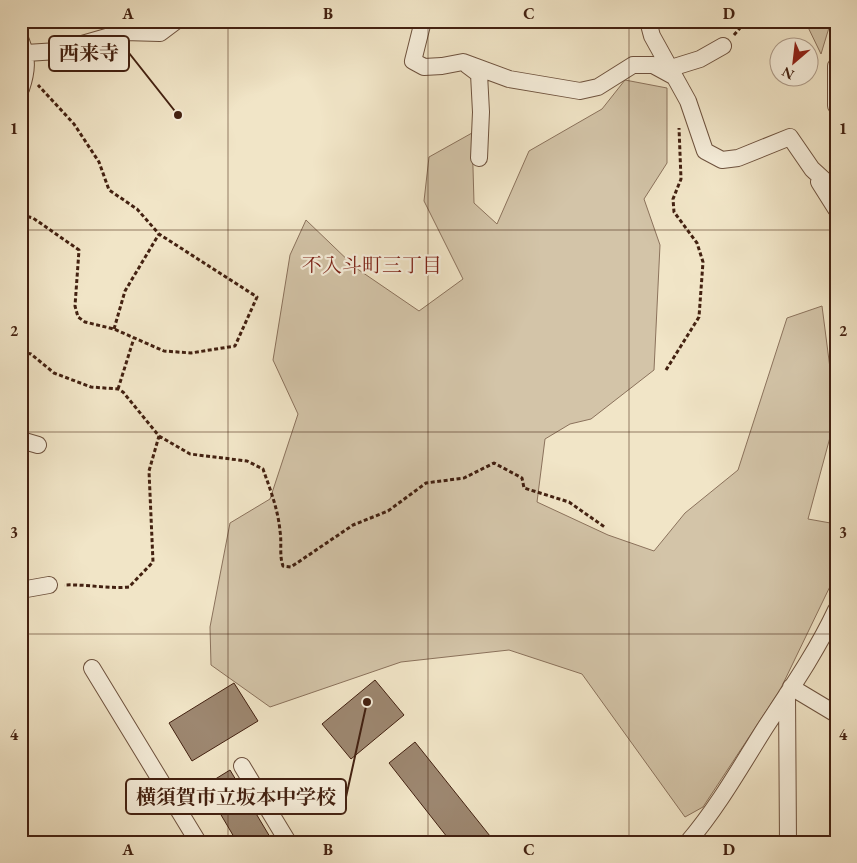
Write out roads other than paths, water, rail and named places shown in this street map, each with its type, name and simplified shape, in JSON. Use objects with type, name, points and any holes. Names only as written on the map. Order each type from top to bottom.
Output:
[{"type":"street","points":[[23,84],[27,69],[24,47],[58,51],[124,32],[157,27],[176,21]]},
{"type":"street","points":[[423,21],[414,61],[424,67],[463,62],[509,79],[580,91],[598,87],[633,66],[653,65],[673,73],[723,46]]},
{"type":"street","points":[[648,21],[652,36],[688,101],[705,151],[722,160],[738,158],[790,137],[836,209]]},
{"type":"street","points":[[463,62],[479,74],[481,112],[479,158]]},
{"type":"street","points":[[836,66],[836,106]]},
{"type":"street","points":[[812,169],[836,191]]},
{"type":"street","points":[[21,440],[38,445]]},
{"type":"street","points":[[21,590],[49,585]]},
{"type":"street","points":[[688,842],[724,792],[828,627],[836,610]]},
{"type":"street","points":[[92,668],[198,842]]},
{"type":"street","points":[[788,691],[836,714]]},
{"type":"street","points":[[788,691],[788,842]]},
{"type":"street","points":[[242,766],[288,842]]},
{"type":"place","name":"西来寺","points":[[178,115]]},
{"type":"place","name":"横須賀市立坂本中学校","points":[[367,702]]},
{"type":"district","name":"不入斗町三丁目","points":[[372,265]]}]
